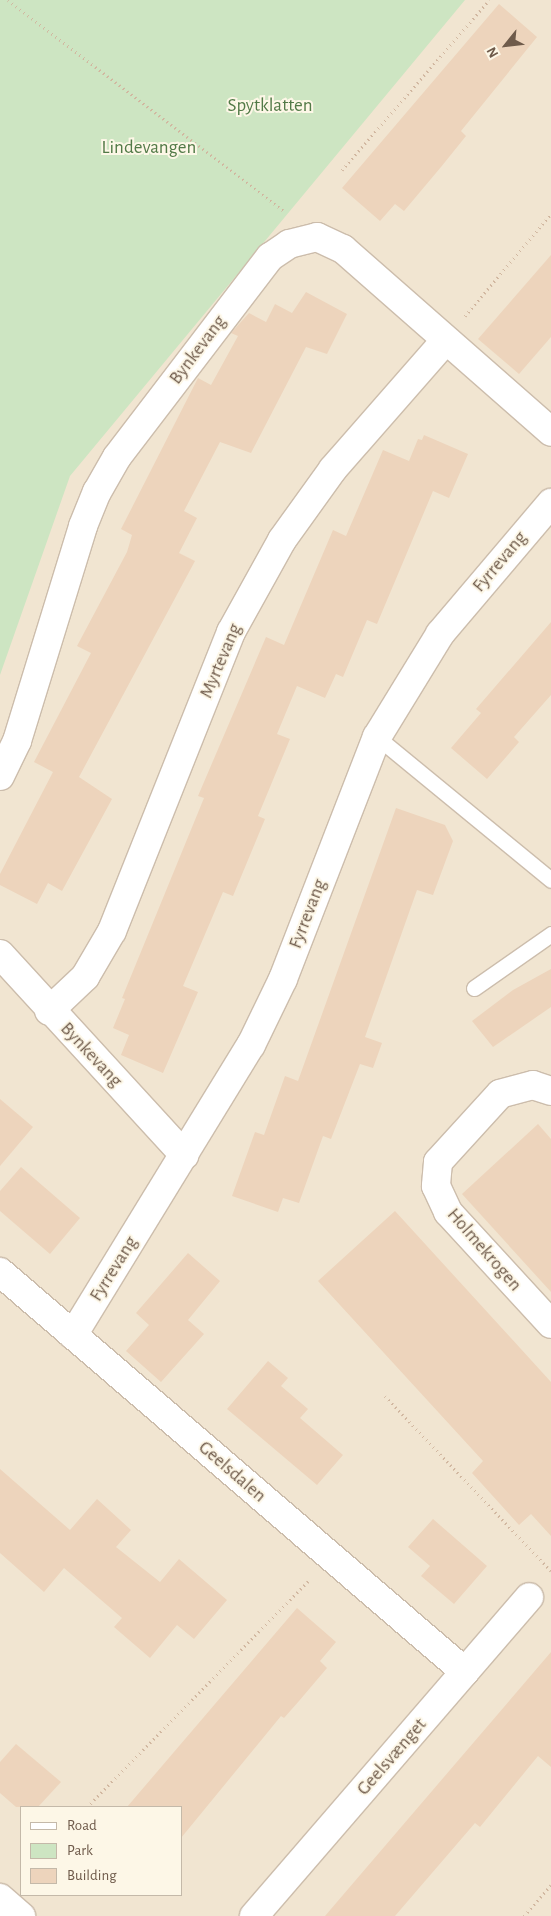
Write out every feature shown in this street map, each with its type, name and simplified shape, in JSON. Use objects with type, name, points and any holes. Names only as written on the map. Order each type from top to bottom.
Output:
[{"type":"street","points":[[317,237],[342,249],[551,432]]},
{"type":"street","name":"Bynkevang","points":[[0,776],[17,741],[83,526],[117,457],[270,257],[290,244],[317,237]]},
{"type":"street","name":"Myrtevang","points":[[49,1011],[85,977],[112,931],[231,632],[282,540],[333,469],[446,340]]},
{"type":"street","name":"Fyrrevang","points":[[73,1335],[250,1045],[282,979],[377,737],[440,634],[551,503]]},
{"type":"street","name":"Bynkevang","points":[[0,954],[49,1011],[184,1155]]},
{"type":"street","name":"Holmekrogen","points":[[551,1091],[533,1085],[500,1094],[438,1162],[436,1186],[448,1212],[551,1324]]},
{"type":"street","name":"Geelsdalen","points":[[0,1272],[464,1672]]},
{"type":"street","name":"Geelsvænget","points":[[254,1916],[529,1598]]},
{"type":"street","points":[[0,1898],[21,1916]]},
{"type":"lane","points":[[377,737],[551,880]]},
{"type":"lane","points":[[474,988],[551,934]]},
{"type":"path","points":[[8,0],[317,237]]},
{"type":"path","points":[[342,170],[489,0]]},
{"type":"path","points":[[446,340],[551,214]]},
{"type":"path","points":[[385,1396],[551,1571]]},
{"type":"path","points":[[88,1806],[331,1557]]},
{"type":"path","points":[[524,1916],[551,1885]]},
{"type":"shaded area","points":[[0,0],[551,0],[551,1916],[0,1916]]},
{"type":"green space","name":"Lindevangen","points":[[0,0],[465,0],[70,476],[0,675]]},
{"type":"building","points":[[499,4],[537,37],[461,131],[466,136],[404,211],[395,204],[380,221],[342,188]]},
{"type":"building","points":[[551,255],[551,337],[519,374],[478,339]]},
{"type":"building","points":[[306,292],[347,314],[327,354],[306,347],[251,453],[220,442],[184,511],[197,518],[179,553],[195,561],[79,777],[112,799],[62,891],[48,883],[37,904],[0,885],[0,874],[53,772],[34,762],[91,653],[77,646],[127,552],[132,535],[121,529],[198,378],[211,385],[238,336],[231,333],[249,313],[266,322],[275,304],[292,313]]},
{"type":"building","points":[[424,435],[468,454],[449,498],[433,491],[377,624],[367,620],[343,677],[336,674],[325,698],[297,686],[277,734],[290,739],[258,816],[265,819],[233,896],[223,892],[183,986],[198,992],[163,1073],[121,1055],[129,1035],[113,1028],[125,999],[122,998],[204,798],[198,796],[266,637],[284,645],[333,530],[346,536],[383,450],[409,461],[418,439],[422,440]]},
{"type":"building","points":[[551,622],[551,695],[514,737],[519,742],[487,779],[451,748],[481,713],[476,709]]},
{"type":"building","points":[[396,808],[445,825],[453,841],[433,895],[417,890],[365,1037],[382,1043],[373,1068],[360,1064],[331,1139],[323,1136],[299,1203],[283,1198],[278,1212],[232,1196],[255,1132],[264,1135],[285,1076],[298,1081]]},
{"type":"building","points":[[551,969],[551,1007],[493,1047],[472,1021],[513,990]]},
{"type":"building","points":[[0,1099],[33,1127],[0,1166]]},
{"type":"building","points":[[538,1124],[551,1139],[551,1292],[462,1194]]},
{"type":"building","points":[[21,1167],[80,1218],[50,1254],[0,1211],[0,1191]]},
{"type":"building","points":[[395,1211],[551,1382],[551,1536],[531,1514],[519,1525],[472,1473],[483,1461],[318,1281]]},
{"type":"building","points":[[188,1253],[220,1281],[188,1320],[204,1334],[161,1382],[126,1351],[149,1325],[136,1313]]},
{"type":"building","points":[[268,1361],[288,1378],[281,1386],[308,1409],[300,1418],[343,1455],[317,1485],[227,1409]]},
{"type":"building","points":[[0,1469],[70,1530],[97,1499],[131,1530],[116,1547],[160,1582],[179,1559],[227,1600],[194,1639],[177,1625],[150,1658],[114,1627],[122,1618],[64,1568],[44,1592],[0,1553]]},
{"type":"building","points":[[433,1519],[487,1566],[454,1604],[421,1576],[430,1566],[408,1547]]},
{"type":"building","points":[[297,1608],[336,1642],[320,1661],[327,1668],[284,1718],[281,1716],[182,1837],[182,1806],[128,1806]]},
{"type":"building","points":[[551,1652],[551,1767],[538,1756],[480,1827],[475,1823],[395,1916],[325,1916]]},
{"type":"building","points":[[16,1744],[61,1782],[39,1806],[16,1807],[0,1793],[0,1762]]},
{"type":"park label","name":"Spytklatten","points":[[270,106]]}]
